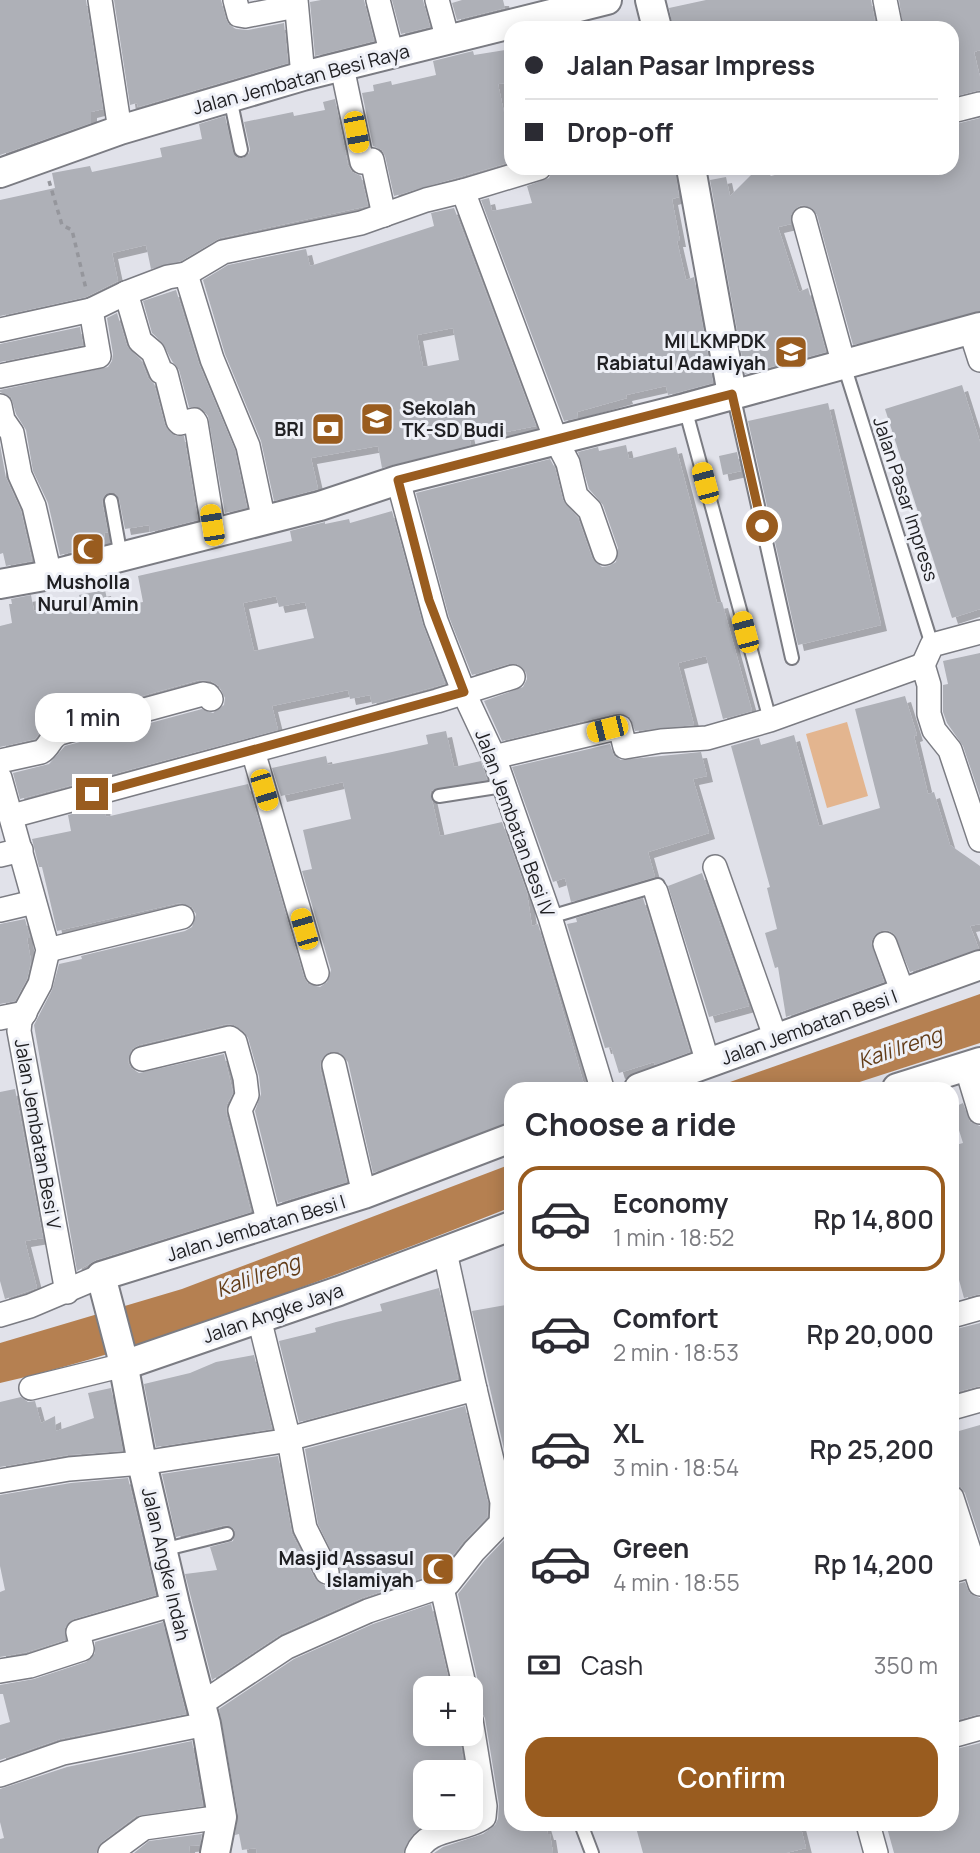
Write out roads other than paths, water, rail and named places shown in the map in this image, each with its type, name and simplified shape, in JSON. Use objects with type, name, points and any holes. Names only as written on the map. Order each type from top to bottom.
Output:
[{"type":"street","points":[[100,0],[120,130]]},
{"type":"street","points":[[235,0],[239,15],[245,16],[296,3],[303,76]]},
{"type":"street","points":[[378,0],[392,55]]},
{"type":"street","points":[[437,0],[448,40]]},
{"type":"street","name":"Jalan Jembatan Besi Raya","points":[[524,21],[607,0]]},
{"type":"street","points":[[650,0],[655,21]]},
{"type":"street","points":[[885,0],[889,21]]},
{"type":"street","name":"Jalan Jembatan Besi Raya","points":[[0,173],[120,130],[303,76],[504,26]]},
{"type":"street","points":[[342,67],[362,162],[372,160],[384,215]]},
{"type":"street","points":[[959,109],[980,104]]},
{"type":"street","points":[[0,330],[91,310],[168,277],[186,274],[223,252],[322,232],[516,175]]},
{"type":"street","points":[[692,175],[732,394]]},
{"type":"street","points":[[463,191],[556,440],[568,463],[576,496],[590,510],[605,553]]},
{"type":"street","points":[[804,219],[844,365]]},
{"type":"street","points":[[186,274],[212,359],[248,446],[264,521]]},
{"type":"street","points":[[126,293],[140,341],[153,352],[161,372],[166,374],[179,422],[194,420],[196,423],[214,533]]},
{"type":"street","points":[[0,376],[99,356],[91,310]]},
{"type":"street","points":[[0,584],[50,575],[264,521],[398,480],[685,408],[975,328],[980,360]]},
{"type":"street","points":[[0,406],[3,420],[12,433],[20,475],[34,506],[50,575]]},
{"type":"street","name":"Jalan Jembatan Besi IV","points":[[398,480],[429,600],[464,692],[494,757],[550,917],[600,1082]]},
{"type":"street","points":[[494,757],[620,727],[625,747],[707,738],[770,720],[980,632]]},
{"type":"street","points":[[928,655],[931,722],[950,750],[980,840]]},
{"type":"street","points":[[12,816],[513,677]]},
{"type":"street","points":[[0,761],[41,752],[47,748],[52,738],[60,733],[203,694],[211,699]]},
{"type":"street","points":[[253,751],[317,973]]},
{"type":"street","name":"Jalan Jembatan Besi V","points":[[0,778],[12,816],[10,852],[34,902],[48,950],[40,984],[24,1013],[19,1031],[66,1292]]},
{"type":"street","points":[[715,867],[776,1039]]},
{"type":"street","points":[[657,888],[708,1063]]},
{"type":"street","points":[[0,910],[34,902]]},
{"type":"street","points":[[48,950],[182,916]]},
{"type":"street","points":[[885,944],[903,993]]},
{"type":"street","name":"Jalan Jembatan Besi I","points":[[656,1082],[980,965]]},
{"type":"street","points":[[0,1018],[24,1013]]},
{"type":"street","points":[[142,1059],[230,1038],[235,1042],[247,1095],[240,1110],[269,1224]]},
{"type":"street","points":[[916,1082],[973,1064],[980,1111]]},
{"type":"street","points":[[334,1065],[364,1195]]},
{"type":"street","name":"Jalan Jembatan Besi I","points":[[0,1315],[66,1292],[102,1283],[269,1224],[364,1195],[504,1141]]},
{"type":"street","name":"Jalan Angke Jaya","points":[[31,1388],[259,1318],[504,1229]]},
{"type":"street","points":[[0,1775],[63,1753],[204,1714],[287,1647],[369,1611],[442,1588],[453,1581],[474,1551],[499,1526],[502,1519],[502,1502],[445,1252]]},
{"type":"street","name":"Jalan Angke Indah","points":[[102,1283],[122,1359],[162,1550],[204,1714],[222,1817],[215,1853]]},
{"type":"street","points":[[959,1314],[980,1308]]},
{"type":"street","points":[[259,1318],[289,1440],[305,1528],[327,1572]]},
{"type":"street","points":[[0,1481],[69,1469],[142,1462],[289,1440],[475,1389]]},
{"type":"street","points":[[959,1406],[980,1400]]},
{"type":"street","points":[[959,1518],[978,1571],[959,1571]]},
{"type":"street","points":[[442,1588],[462,1676]]},
{"type":"street","points":[[0,1671],[30,1666],[82,1648],[78,1632],[175,1604]]},
{"type":"street","points":[[959,1734],[980,1728]]},
{"type":"street","points":[[417,1853],[420,1844],[428,1838],[484,1817],[485,1806],[475,1746]]},
{"type":"street","points":[[110,1853],[144,1828],[222,1817]]},
{"type":"street","points":[[869,1831],[873,1852]]},
{"type":"lane","points":[[230,98],[241,150]]},
{"type":"lane","name":"Jalan Pasar Impress","points":[[844,365],[928,655]]},
{"type":"lane","points":[[732,394],[792,658]]},
{"type":"lane","points":[[685,408],[770,720]]},
{"type":"lane","points":[[111,501],[121,557]]},
{"type":"lane","points":[[439,796],[503,786]]},
{"type":"lane","points":[[550,917],[657,888]]},
{"type":"lane","points":[[162,1550],[227,1534]]},
{"type":"lane","points":[[584,1831],[592,1853]]},
{"type":"water","name":"Kali Ireng","points":[[980,994],[980,1043],[860,1082],[730,1082]]},
{"type":"water","name":"Kali Ireng","points":[[504,1167],[504,1210],[268,1300],[147,1342],[0,1383],[0,1343],[182,1289]]},
{"type":"place","name":"MI LKMPDK Rabiatul Adawiyah","points":[[791,352]]},
{"type":"place","name":"Sekolah TK-SD Budi","points":[[377,419]]},
{"type":"place","name":"BRI","points":[[328,429]]},
{"type":"place","name":"Musholla Nurul Amin","points":[[88,549]]},
{"type":"place","name":"Masjid Assasul Islamiyah","points":[[438,1569]]}]
